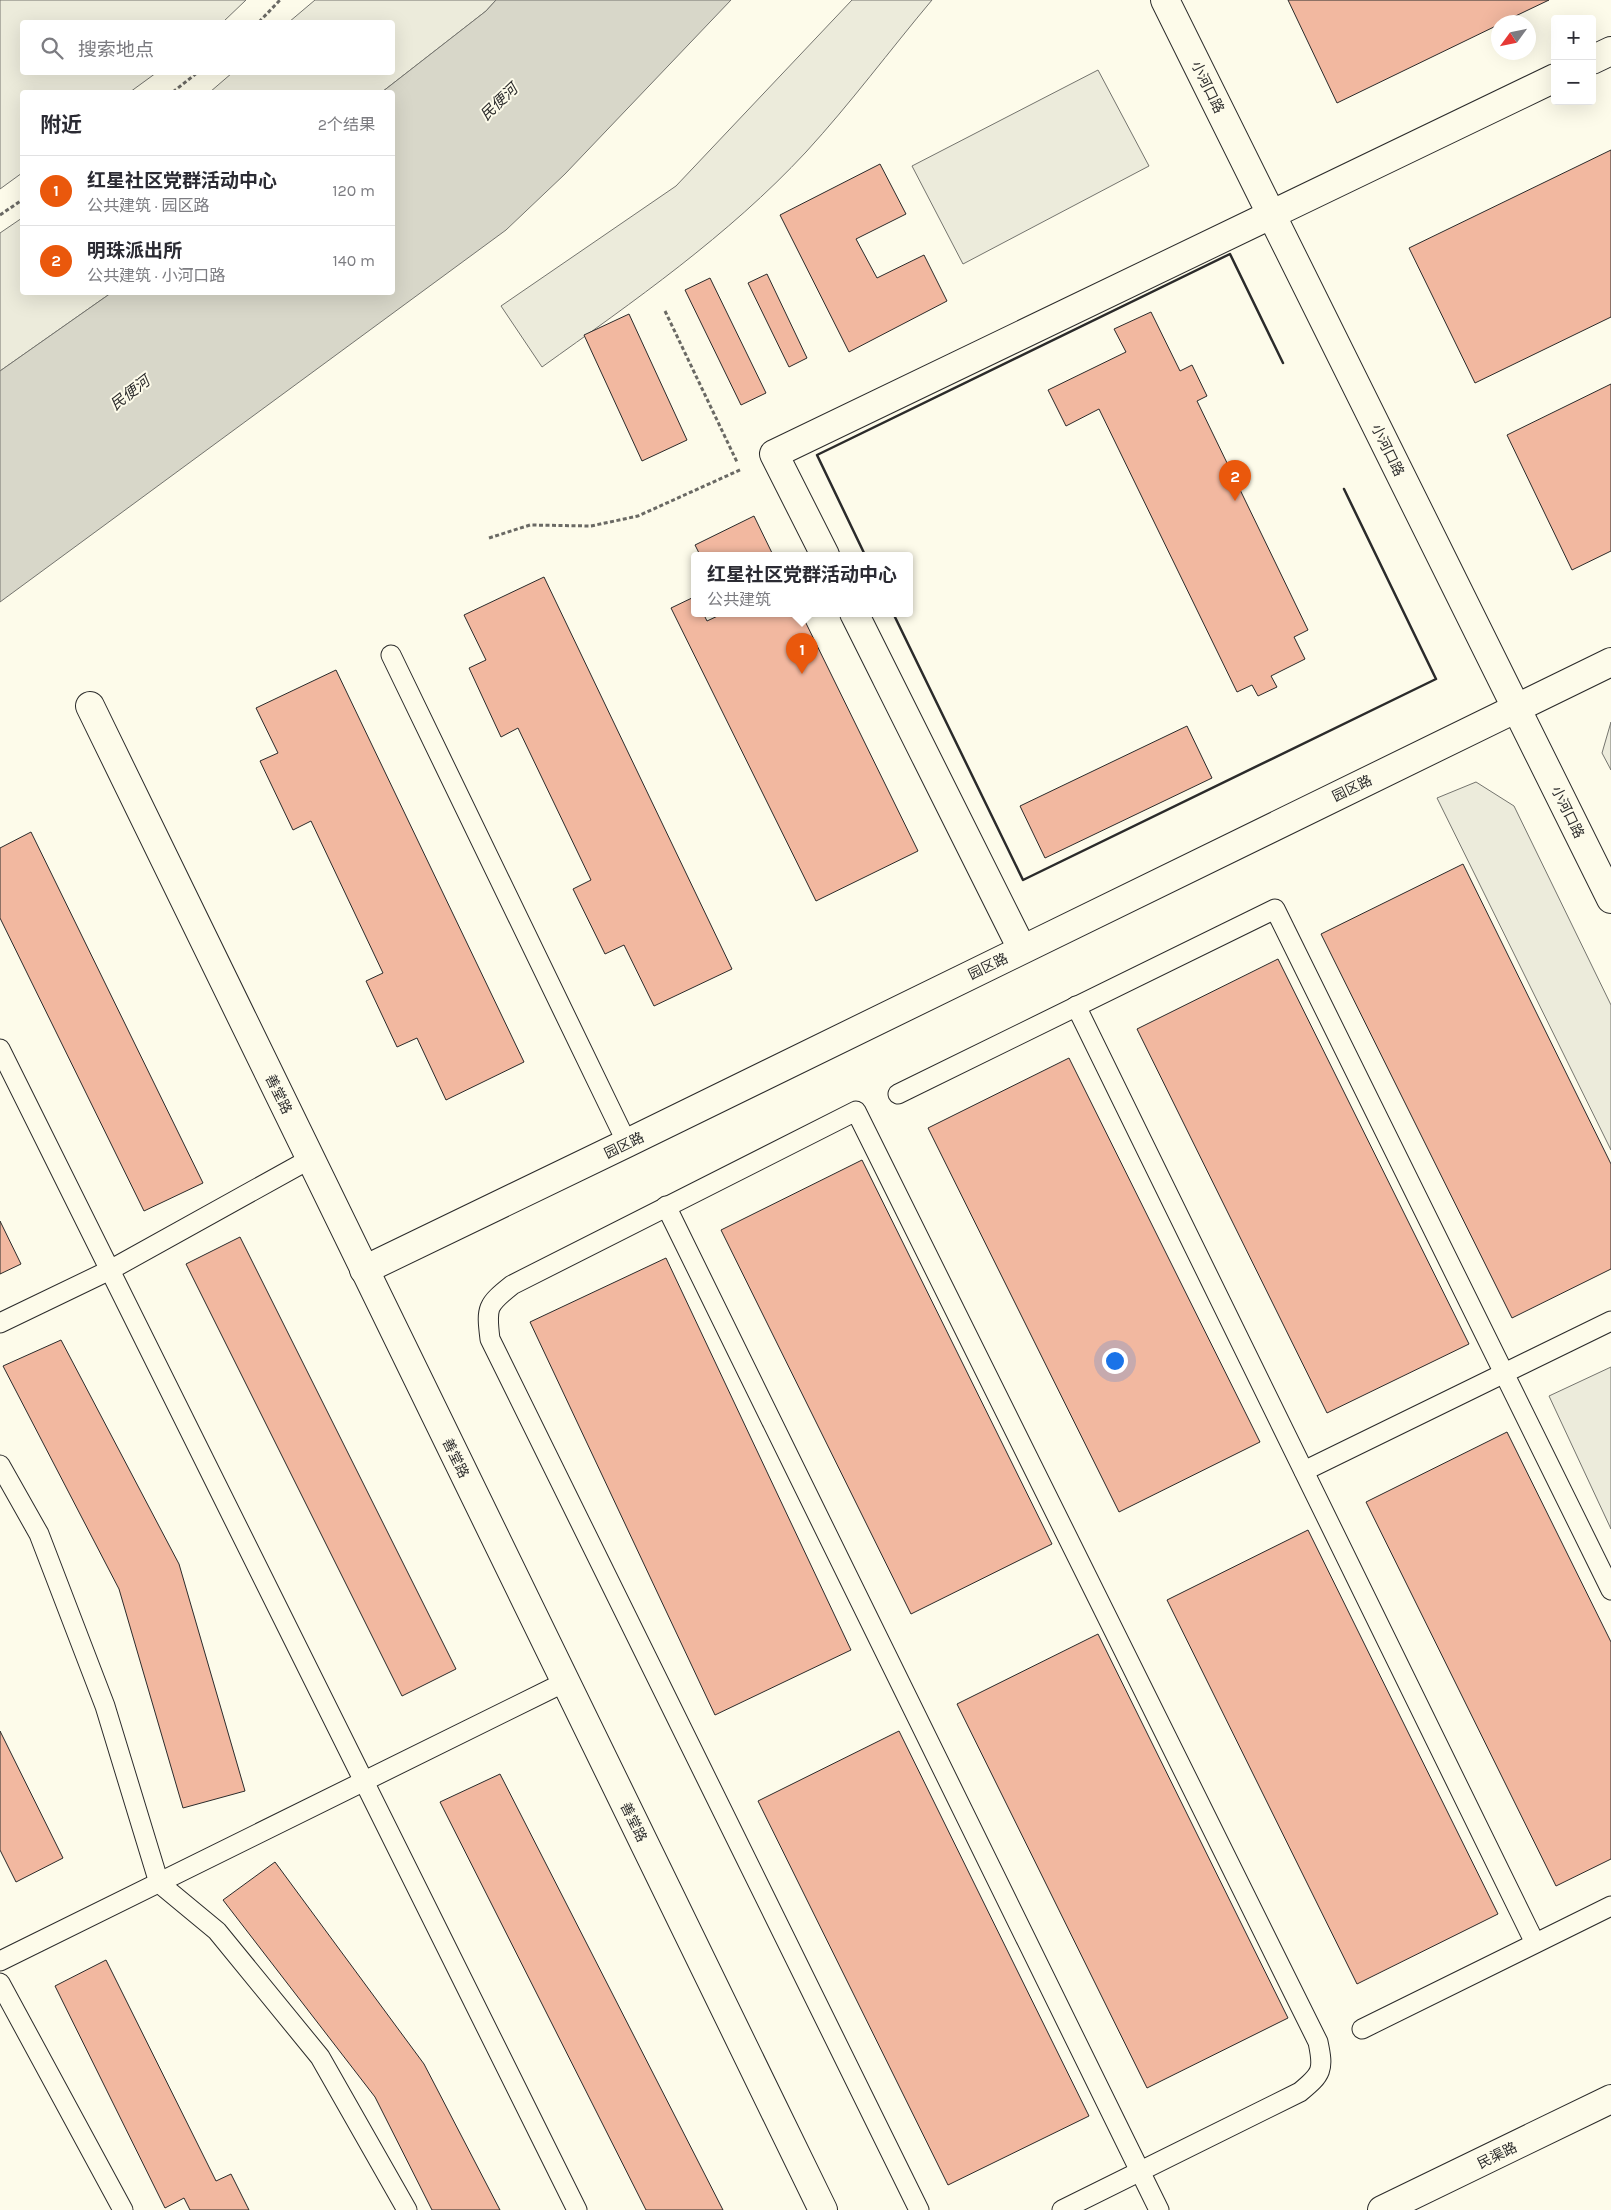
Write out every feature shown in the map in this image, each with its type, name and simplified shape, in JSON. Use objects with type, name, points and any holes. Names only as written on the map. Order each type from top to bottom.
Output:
[{"type":"street","name":"小河口路","points":[[1165,0],[1611,899]]},
{"type":"street","points":[[1596,58],[1611,51]]},
{"type":"street","points":[[823,552],[774,454],[1551,80]]},
{"type":"street","points":[[856,617],[1022,949]]},
{"type":"street","name":"园区路","points":[[364,1270],[1611,662]]},
{"type":"street","name":"善堂路","points":[[90,706],[823,2210]]},
{"type":"street","name":"民渠路","points":[[1382,2210],[1611,2099]]},
{"type":"lane","points":[[391,655],[627,1143]]},
{"type":"lane","points":[[898,1094],[1275,908],[1611,1590]]},
{"type":"lane","points":[[1076,1006],[1535,1943]]},
{"type":"lane","points":[[0,1049],[577,2210]]},
{"type":"lane","points":[[919,2210],[490,1339],[488,1316],[492,1301],[512,1285],[856,1111],[1318,2042],[1322,2062],[1316,2079],[1300,2092],[1062,2210]]},
{"type":"lane","points":[[0,1323],[110,1270],[310,1159]]},
{"type":"lane","points":[[666,1206],[1159,2210]]},
{"type":"lane","points":[[1304,1471],[1611,1321]]},
{"type":"lane","points":[[0,1465],[39,1534],[106,1706],[159,1883],[217,1931],[320,2057],[407,2210]]},
{"type":"lane","points":[[0,1962],[565,1682]]},
{"type":"lane","points":[[1362,2029],[1611,1906]]},
{"type":"lane","points":[[0,1983],[124,2210]]},
{"type":"path","points":[[261,20],[280,0]]},
{"type":"path","points":[[176,90],[194,75]]},
{"type":"path","points":[[0,215],[20,201]]},
{"type":"path","points":[[665,311],[741,469]]},
{"type":"path","points":[[489,538],[530,524],[591,526],[638,516],[774,454]]},
{"type":"shaded area","points":[[0,0],[246,0],[225,20],[20,20],[20,75],[153,75],[133,90],[20,90],[20,174],[0,189]]},
{"type":"shaded area","points":[[315,0],[496,0],[486,11],[385,90],[212,90],[230,75],[395,75],[395,20],[291,20]]},
{"type":"shaded area","points":[[852,0],[932,0],[838,115],[776,183],[745,212],[679,266],[542,367],[501,306],[676,186]]},
{"type":"shaded area","points":[[1098,70],[1149,166],[963,264],[912,166]]},
{"type":"shaded area","points":[[20,219],[20,295],[108,295],[0,371],[0,233]]},
{"type":"shaded area","points":[[1611,722],[1611,770],[1602,753]]},
{"type":"shaded area","points":[[1476,782],[1514,806],[1611,1005],[1611,1150],[1437,798]]},
{"type":"shaded area","points":[[1611,1367],[1611,1529],[1549,1396]]},
{"type":"water","name":"民便河","points":[[496,0],[731,0],[565,174],[506,230],[0,602],[0,371],[108,295],[395,295],[395,90],[385,90],[486,11]]},
{"type":"building","points":[[1288,0],[1549,0],[1518,15],[1491,15],[1491,28],[1337,103]]},
{"type":"building","points":[[1611,150],[1611,317],[1475,383],[1409,248]]},
{"type":"building","points":[[880,164],[906,214],[856,239],[877,278],[924,255],[947,301],[849,352],[780,215]]},
{"type":"building","points":[[767,274],[807,358],[789,367],[748,283]]},
{"type":"building","points":[[710,278],[766,393],[741,405],[685,290]]},
{"type":"building","points":[[1151,312],[1180,371],[1192,365],[1207,396],[1197,401],[1308,630],[1294,637],[1305,659],[1271,676],[1277,687],[1258,696],[1252,685],[1237,692],[1099,409],[1066,426],[1048,390],[1126,352],[1114,329]]},
{"type":"building","points":[[629,314],[687,440],[642,461],[584,335]]},
{"type":"building","points":[[1611,384],[1611,551],[1572,570],[1507,435]]},
{"type":"building","points":[[754,516],[772,552],[698,552],[695,545]]},
{"type":"building","points":[[544,577],[732,969],[654,1006],[624,945],[605,954],[573,889],[591,880],[518,728],[501,737],[469,668],[486,660],[464,615]]},
{"type":"building","points":[[691,598],[691,617],[705,617],[707,621],[716,617],[803,617],[918,851],[816,901],[671,608]]},
{"type":"building","points":[[336,670],[524,1062],[446,1100],[417,1038],[397,1047],[366,981],[383,973],[311,821],[293,830],[260,761],[278,753],[256,708]]},
{"type":"building","points":[[1187,726],[1212,778],[1045,858],[1020,806]]},
{"type":"building","points":[[31,832],[203,1183],[144,1211],[0,918],[0,848]]},
{"type":"building","points":[[1463,864],[1611,1164],[1611,1269],[1512,1318],[1321,934]]},
{"type":"building","points":[[1278,959],[1469,1344],[1327,1413],[1137,1029]]},
{"type":"building","points":[[1069,1058],[1260,1442],[1119,1512],[928,1128]]},
{"type":"building","points":[[862,1160],[1052,1544],[911,1614],[721,1230]]},
{"type":"building","points":[[0,1221],[21,1264],[0,1274]]},
{"type":"building","points":[[240,1237],[456,1669],[402,1696],[186,1264]]},
{"type":"building","points":[[666,1258],[851,1650],[715,1715],[530,1322]]},
{"type":"building","points":[[61,1340],[179,1564],[245,1791],[183,1808],[119,1589],[3,1366]]},
{"type":"building","points":[[1507,1432],[1611,1642],[1611,1859],[1556,1886],[1366,1502]]},
{"type":"building","points":[[1308,1530],[1498,1914],[1357,1984],[1167,1600]]},
{"type":"building","points":[[1098,1634],[1288,2018],[1147,2088],[957,1704]]},
{"type":"building","points":[[0,1731],[63,1858],[16,1882],[0,1850]]},
{"type":"building","points":[[899,1731],[1089,2116],[948,2185],[758,1801]]},
{"type":"building","points":[[500,1774],[723,2210],[646,2210],[440,1802]]},
{"type":"building","points":[[275,1862],[424,2064],[500,2210],[432,2210],[375,2097],[223,1900]]},
{"type":"building","points":[[106,1960],[216,2181],[231,2174],[249,2210],[190,2210],[184,2198],[165,2208],[55,1986]]},
{"type":"wall","points":[[864,552],[817,455],[1230,254],[1283,363]]},
{"type":"wall","points":[[895,617],[1023,880],[1436,679],[1344,489]]},
{"type":"place","name":"明珠派出所","points":[[1235,501]]},
{"type":"place","name":"红星社区党群活动中心","points":[[802,674]]}]
